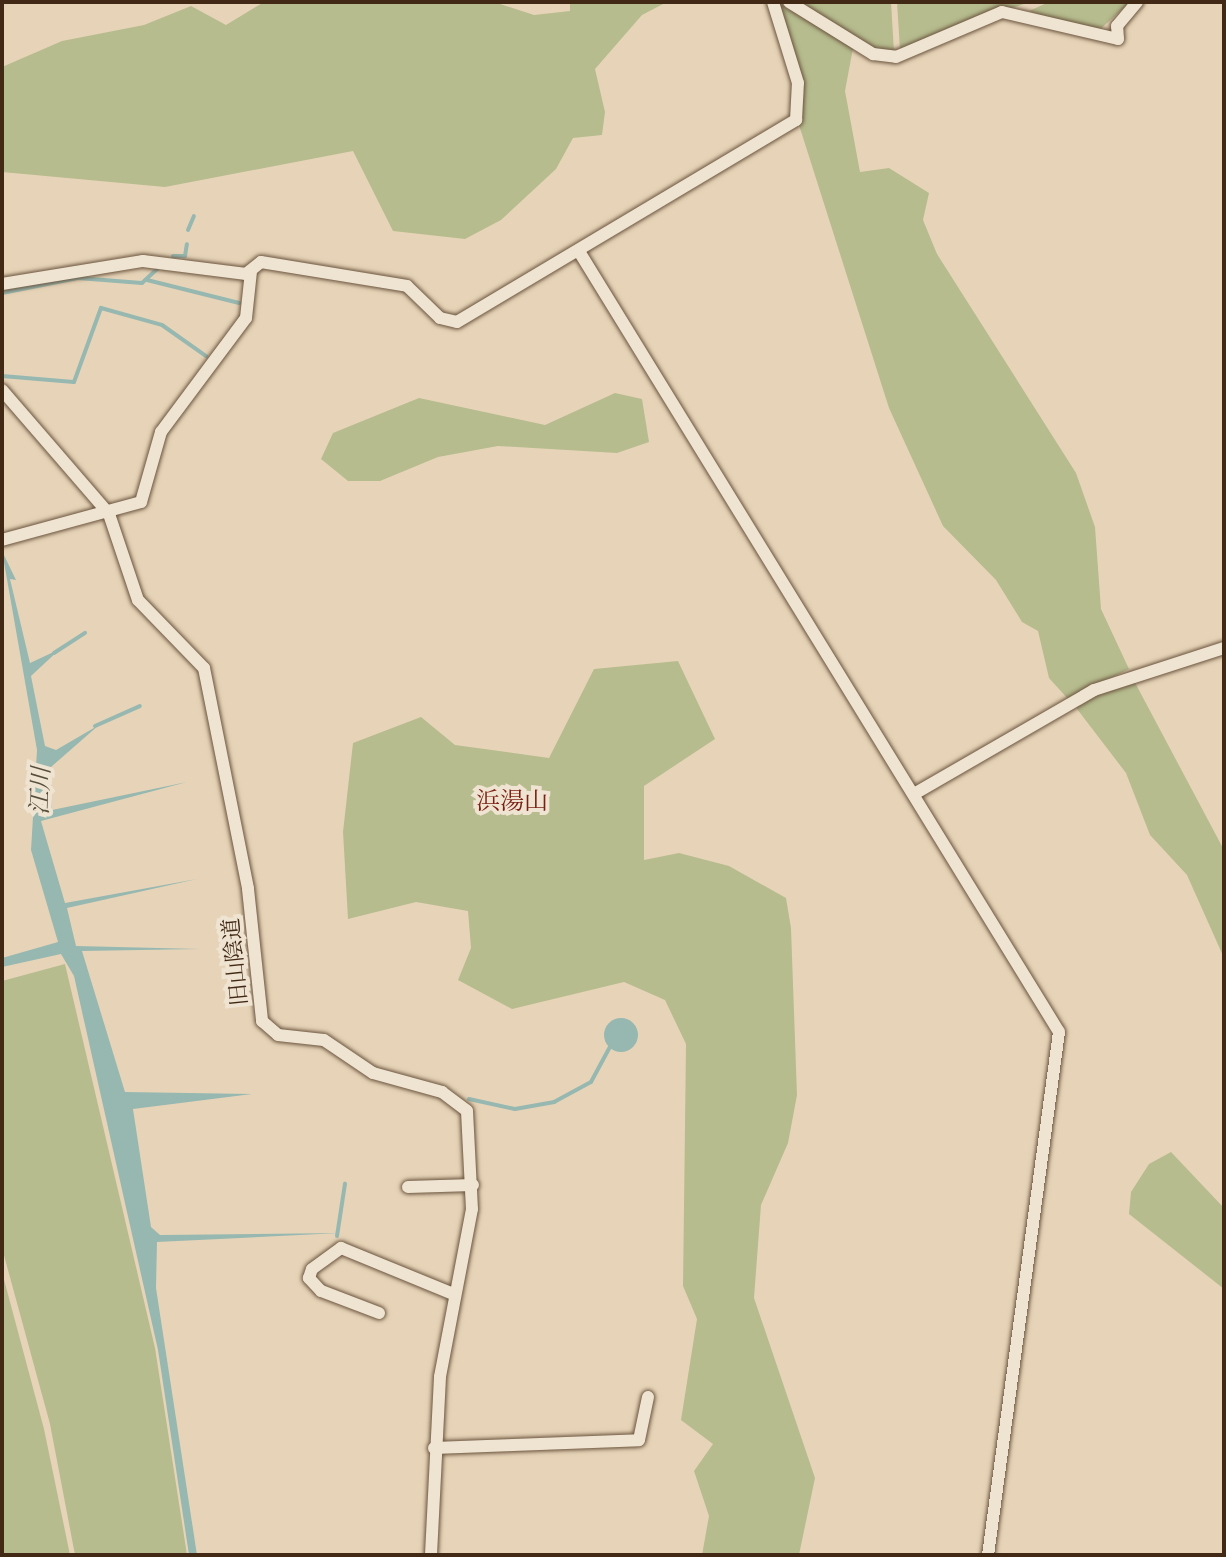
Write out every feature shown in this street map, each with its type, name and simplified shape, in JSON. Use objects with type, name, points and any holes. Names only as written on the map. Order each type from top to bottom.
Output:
[{"type":"street","points":[[2,540],[109,514],[145,496],[161,432],[246,318],[251,271],[261,262],[407,286],[440,318],[457,322],[580,253],[796,120],[798,83],[773,2]]},
{"type":"street","points":[[789,2],[873,54],[896,57],[1002,12],[1118,39],[1117,26],[1137,2]]},
{"type":"street","points":[[580,253],[1059,1032],[988,1555]]},
{"type":"street","points":[[2,284],[143,261],[251,271]]},
{"type":"street","name":"旧山陰道","points":[[2,390],[109,514],[138,600],[189,648],[213,692],[262,1021],[278,1035],[324,1040],[406,1087],[457,1099],[472,1128],[473,1185],[453,1294],[434,1448],[431,1555]]},
{"type":"street","points":[[914,794],[1094,690],[1224,648]]},
{"type":"street","points":[[408,1187],[473,1185]]},
{"type":"street","points":[[379,1313],[311,1282],[312,1269],[332,1248],[453,1294]]},
{"type":"street","points":[[434,1448],[639,1440],[648,1397]]},
{"type":"green space","points":[[264,2],[494,2],[534,15],[570,11],[570,2],[667,2],[642,15],[595,69],[605,112],[602,135],[573,138],[556,169],[501,220],[465,239],[393,231],[353,151],[165,187],[2,172],[2,67],[62,41],[144,25],[191,6],[226,25]]},
{"type":"green space","points":[[776,2],[853,48],[845,91],[860,172],[889,168],[929,193],[923,220],[937,254],[1076,473],[1095,527],[1101,609],[1129,669],[1068,699],[1049,678],[1038,631],[1022,622],[996,580],[943,526],[889,408],[799,125],[804,92]]},
{"type":"green space","points":[[801,2],[891,2],[894,52],[877,50]]},
{"type":"green space","points":[[897,2],[1029,2],[900,50]]},
{"type":"green space","points":[[1049,2],[1130,2],[1095,34],[1029,11]]},
{"type":"green space","points":[[615,393],[642,399],[649,442],[617,453],[498,446],[438,457],[380,481],[348,481],[321,459],[333,433],[419,398],[545,425]]},
{"type":"green space","points":[[678,661],[715,739],[644,786],[644,860],[679,853],[729,866],[786,898],[791,928],[797,1095],[788,1143],[761,1205],[754,1298],[815,1478],[799,1555],[702,1555],[709,1516],[694,1471],[713,1444],[681,1420],[697,1319],[683,1286],[686,1044],[665,1000],[624,982],[512,1009],[458,980],[471,948],[468,911],[416,902],[348,919],[343,832],[353,743],[421,717],[455,745],[549,758],[594,669]]},
{"type":"green space","points":[[1132,677],[1224,850],[1224,958],[1187,875],[1150,835],[1126,773],[1074,705]]},
{"type":"green space","points":[[65,964],[155,1348],[187,1555],[75,1555],[50,1424],[2,1248],[2,981]]},
{"type":"green space","points":[[1171,1152],[1224,1208],[1224,1289],[1129,1214],[1131,1192],[1149,1164]]},
{"type":"green space","points":[[2,1272],[44,1429],[70,1555],[2,1555]]},
{"type":"water","name":"江川","points":[[2,551],[16,580],[10,579],[30,663],[60,649],[31,676],[45,746],[56,750],[99,725],[51,767],[52,810],[187,782],[41,821],[65,903],[197,879],[67,908],[76,946],[200,949],[82,951],[125,1092],[252,1094],[133,1109],[151,1227],[160,1235],[340,1233],[157,1242],[156,1288],[197,1555],[189,1555],[158,1350],[74,976],[61,954],[2,967],[2,958],[58,942],[31,850],[37,750]]},
{"type":"water","points":[[621,1018],[633,1023],[638,1035],[633,1047],[621,1052],[609,1047],[604,1035],[609,1023]]},
{"type":"waterway","points":[[188,230],[194,216]]},
{"type":"waterway","points":[[173,256],[185,256],[187,244]]},
{"type":"waterway","points":[[2,293],[78,278],[142,283],[157,269]]},
{"type":"waterway","points":[[147,280],[239,303]]},
{"type":"waterway","points":[[2,376],[74,382],[101,308],[162,325],[206,356]]},
{"type":"waterway","points":[[54,653],[85,633]]},
{"type":"waterway","points":[[95,726],[140,706]]},
{"type":"waterway","points":[[469,1099],[515,1109],[554,1102],[591,1082],[611,1045]]},
{"type":"waterway","points":[[337,1236],[345,1184]]},
{"type":"district","name":"浜湯山","points":[[512,802]]}]
